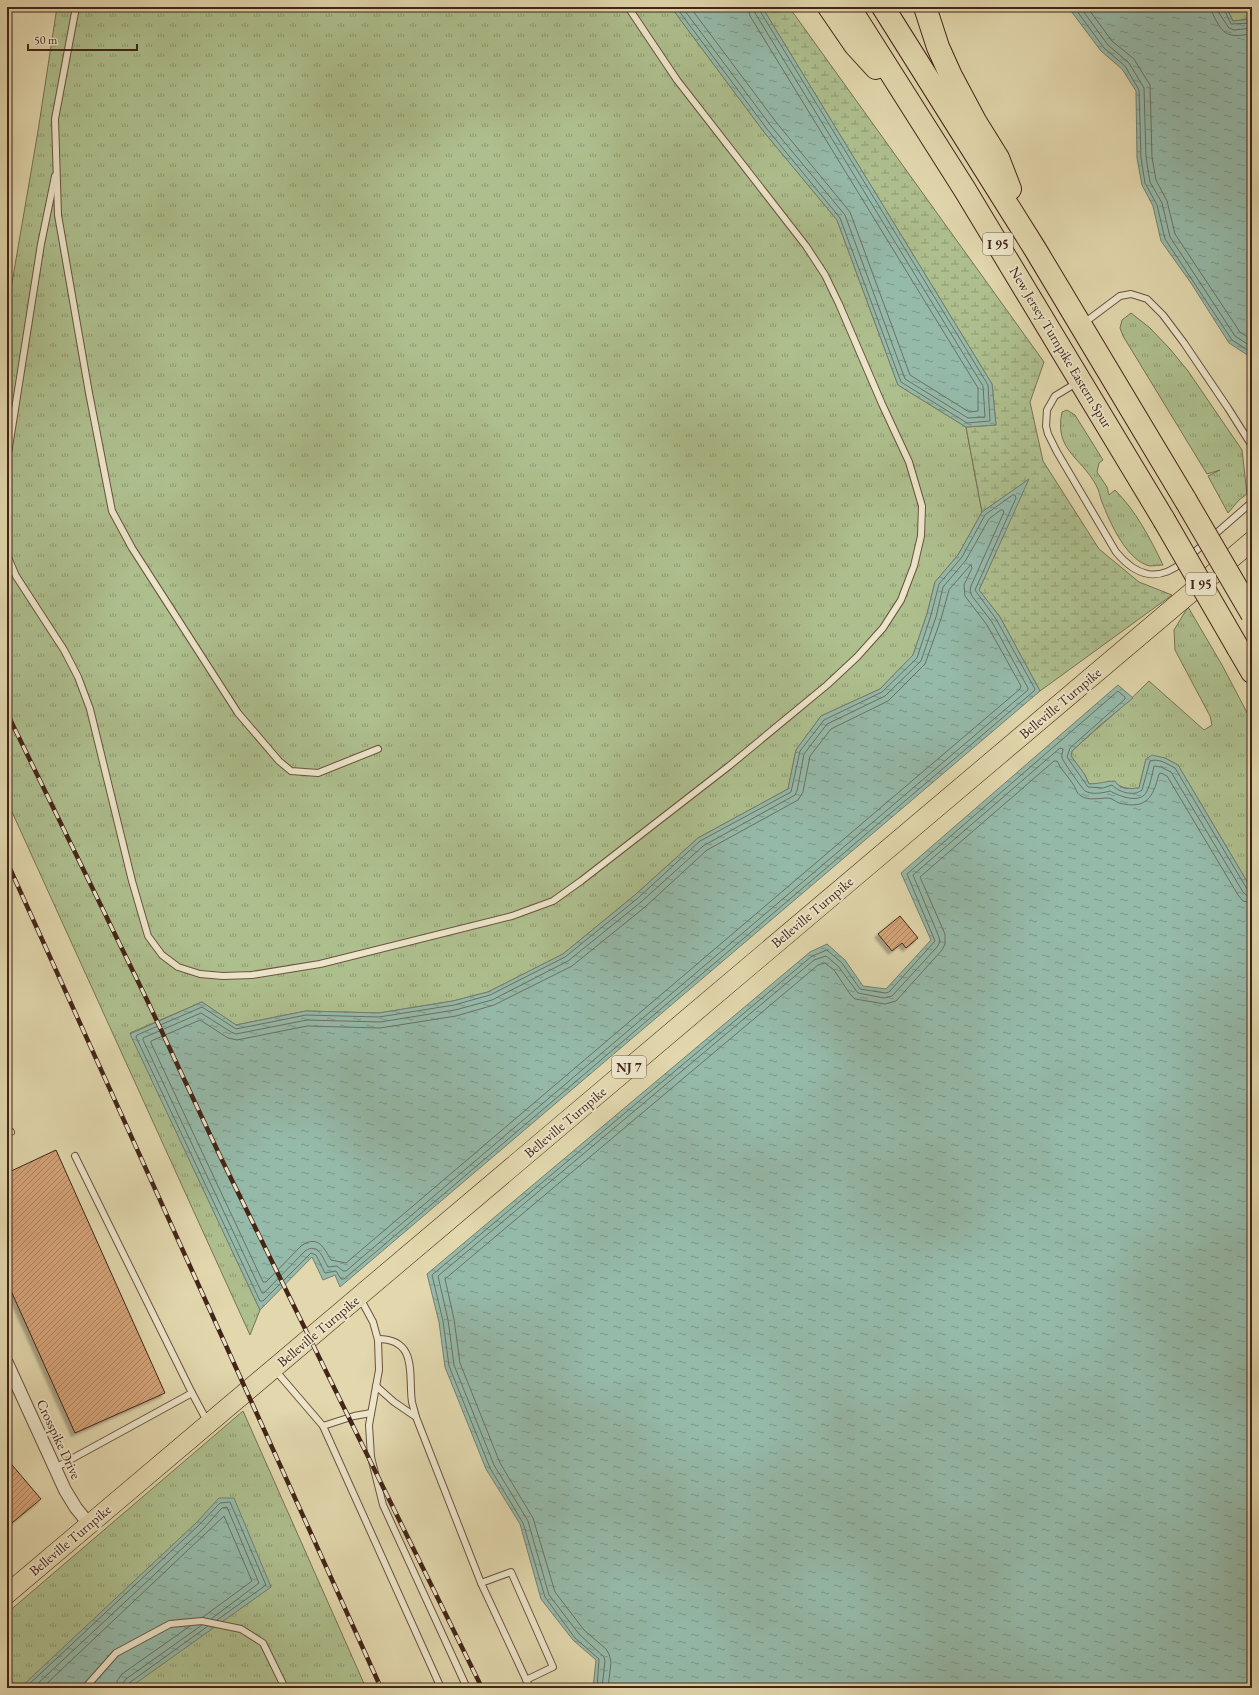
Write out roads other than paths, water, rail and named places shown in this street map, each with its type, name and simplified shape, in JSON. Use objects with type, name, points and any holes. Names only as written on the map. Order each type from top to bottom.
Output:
[{"type":"highway","points":[[829,7],[855,45],[914,109]]},
{"type":"highway","name":"New Jersey Turnpike Eastern Spur","points":[[849,7],[914,109],[1081,380],[1252,672]]},
{"type":"highway","name":"New Jersey Turnpike Eastern Spur","points":[[883,7],[1082,326],[1252,614]]},
{"type":"highway","points":[[925,7],[938,46],[951,76],[975,121],[998,158],[1035,249]]},
{"type":"main road","name":"Belleville Turnpike","points":[[7,1594],[1252,541]]},
{"type":"street","name":"Crosspike Drive","points":[[7,1363],[71,1501],[89,1524]]},
{"type":"lane","points":[[76,7],[55,119],[58,215],[89,393],[112,511],[132,548],[238,713],[279,761],[291,771],[318,772],[378,749]]},
{"type":"lane","points":[[7,555],[16,576],[64,650],[78,677],[90,710],[132,881],[148,936],[162,954],[178,967],[200,974],[223,976],[252,974],[320,964],[512,916],[553,901],[581,881],[722,771],[827,686],[883,628],[901,600],[914,566],[921,536],[922,506],[909,462],[839,304],[825,276],[806,246],[677,80],[628,7]]},
{"type":"lane","points":[[7,460],[41,244],[57,167]]},
{"type":"lane","points":[[1082,326],[1120,296],[1131,294],[1144,298],[1163,315],[1184,343],[1252,446]]},
{"type":"lane","points":[[1081,380],[1055,396],[1047,410],[1046,418],[1048,434],[1116,552],[1130,566],[1151,575],[1163,574],[1170,571],[1252,502]]},
{"type":"lane","points":[[75,1156],[208,1423]]},
{"type":"lane","points":[[360,1296],[373,1322],[378,1339],[379,1370],[369,1425],[371,1458],[383,1505],[467,1688]]},
{"type":"lane","points":[[378,1339],[388,1339],[400,1346],[409,1358],[412,1372],[412,1402],[416,1417],[482,1583],[530,1688]]},
{"type":"lane","points":[[274,1368],[323,1426],[441,1688]]},
{"type":"lane","points":[[376,1386],[394,1402],[416,1417]]},
{"type":"lane","points":[[55,1468],[192,1393]]},
{"type":"lane","points":[[323,1426],[354,1416],[371,1414]]},
{"type":"lane","points":[[482,1583],[511,1572],[553,1667],[526,1680]]},
{"type":"lane","points":[[85,1688],[116,1653],[170,1624],[202,1621],[241,1629],[263,1643],[285,1688]]},
{"type":"water","points":[[671,7],[762,7],[992,384],[996,425],[966,427],[898,385],[837,220],[764,132]]},
{"type":"water","points":[[1068,7],[1226,7],[1233,21],[1252,19],[1252,358],[1229,343],[1191,283],[1161,241],[1153,206],[1142,185],[1137,158],[1136,91],[1122,69],[1101,51]]},
{"type":"water","points":[[1029,479],[979,590],[1000,617],[1040,691],[340,1287],[335,1275],[323,1280],[312,1257],[260,1310],[130,1034],[202,1002],[236,1025],[306,1011],[379,1013],[453,1001],[488,992],[563,954],[635,895],[698,838],[788,789],[796,750],[821,716],[880,689],[913,655],[927,614],[935,582],[958,555],[982,512]]},
{"type":"water","points":[[1118,685],[1133,698],[1072,751],[1071,756],[1085,775],[1089,784],[1115,781],[1119,786],[1128,789],[1139,788],[1146,759],[1152,755],[1165,758],[1178,765],[1252,890],[1252,1688],[593,1688],[596,1660],[573,1640],[541,1599],[520,1524],[486,1469],[445,1367],[439,1322],[427,1274],[810,952],[827,944],[845,960],[863,986],[886,989],[931,940],[901,873]]},
{"type":"water","points":[[219,1498],[234,1498],[271,1587],[129,1688],[20,1688],[196,1523]]},
{"type":"railway","points":[[7,713],[148,1002],[221,1158],[482,1688]]},
{"type":"railway","points":[[7,862],[381,1688]]}]
